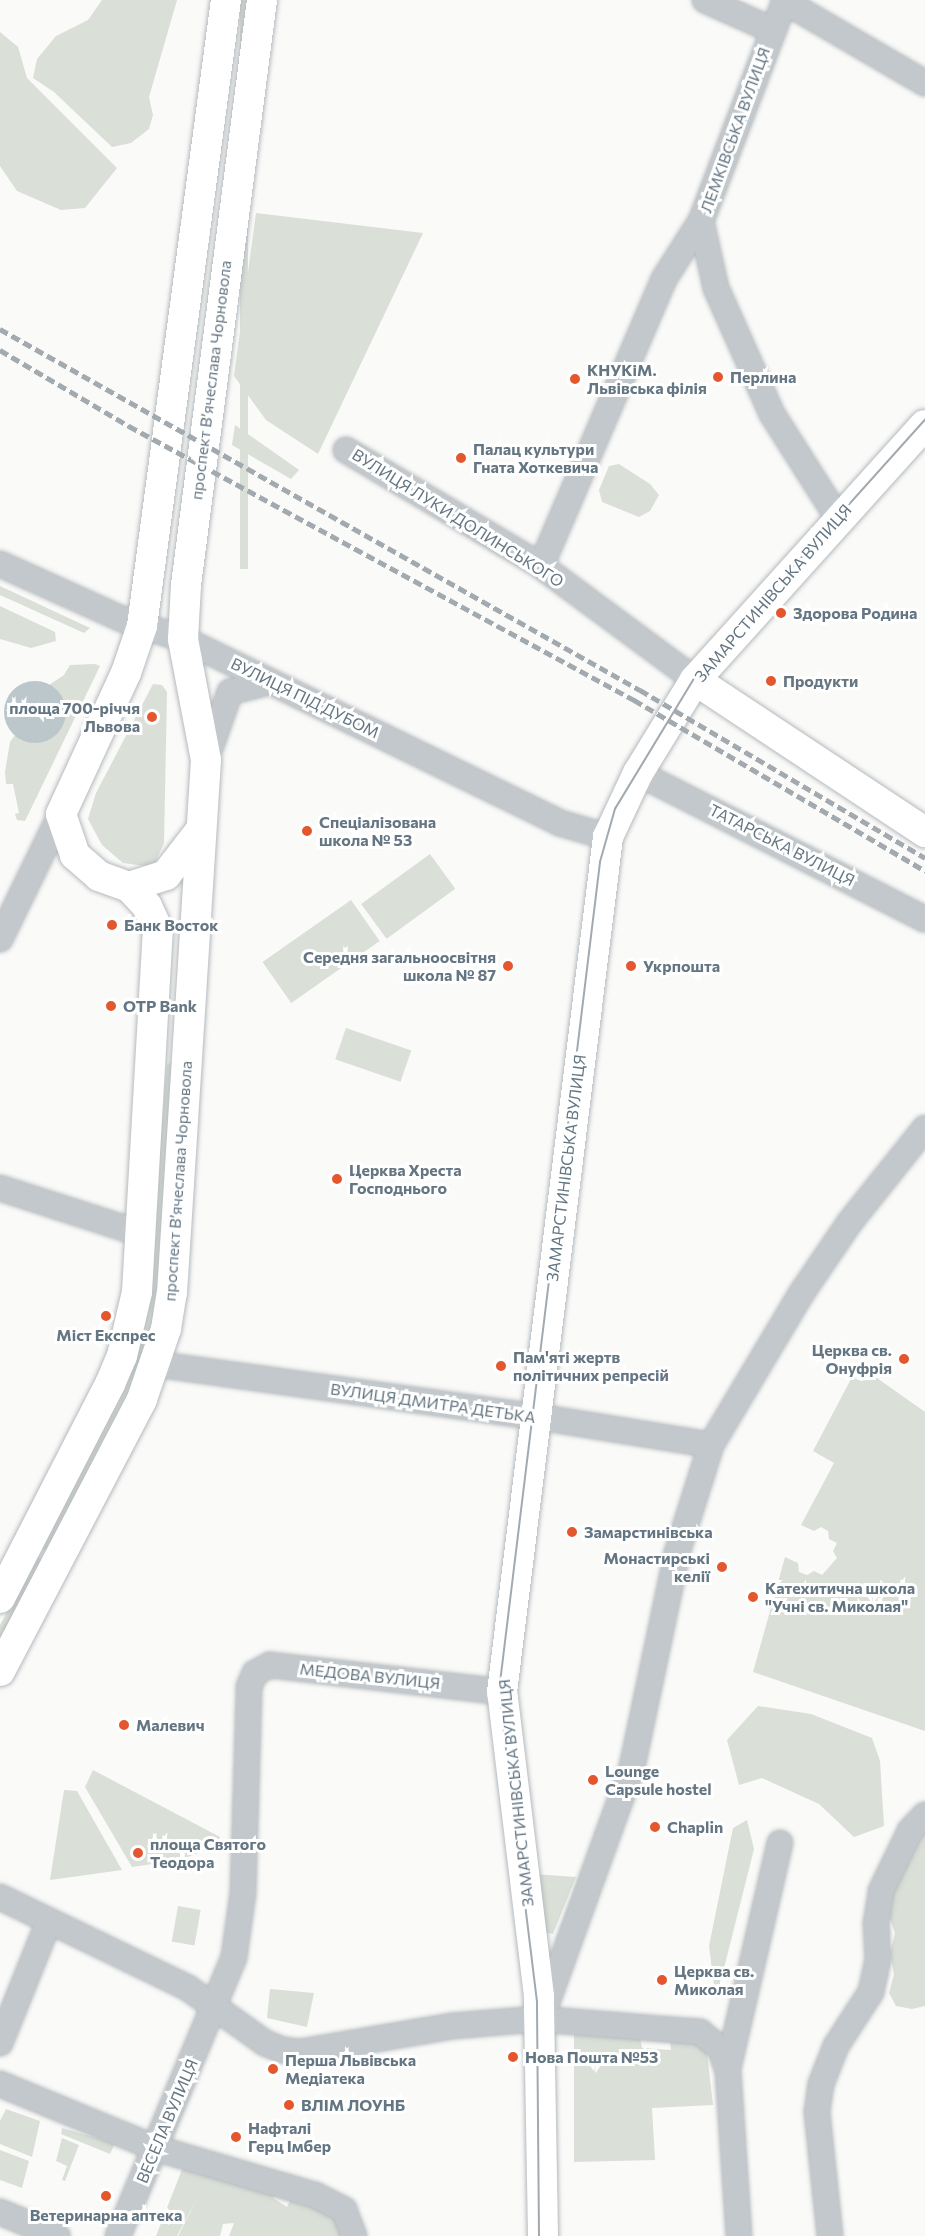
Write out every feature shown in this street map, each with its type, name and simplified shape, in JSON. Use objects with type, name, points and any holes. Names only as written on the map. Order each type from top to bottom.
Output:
[{"type":"main road","name":"проспект Вʼячеслава Чорновола","points":[[142,626],[226,0]]},
{"type":"main road","name":"проспект Вʼячеслава Чорновола","points":[[0,1671],[142,1399],[166,1329],[177,1234],[206,760],[183,639],[211,375],[261,0]]},
{"type":"main road","name":"ЗАМАРСТИНІВСЬКА ВУЛИЦЯ","points":[[543,2236],[541,2019],[502,1692],[608,837],[638,772],[695,680],[838,518],[925,424]]},
{"type":"main road","points":[[142,626],[126,673],[61,814],[75,855],[99,876],[129,888],[166,875],[200,831]]},
{"type":"main road","name":"ВУЛИЦЯ ЛУКИ ДОЛИНСЬКОГО","points":[[695,680],[925,832]]},
{"type":"main road","name":"проспект Вʼячеслава Чорновола","points":[[0,1598],[9,1561],[122,1356],[137,1292],[159,952],[158,930],[147,906],[129,888]]},
{"type":"street","points":[[705,0],[772,30]]},
{"type":"street","points":[[784,1],[925,82]]},
{"type":"street","name":"ЛЕМКІВСЬКА ВУЛИЦЯ","points":[[784,1],[701,221],[716,288],[772,414],[838,518]]},
{"type":"street","points":[[541,566],[664,279],[701,221]]},
{"type":"street","name":"ВУЛИЦЯ ЛУКИ ДОЛИНСЬКОГО","points":[[346,450],[541,566],[695,680]]},
{"type":"street","name":"ВУЛИЦЯ ПІД ДУБОМ","points":[[0,564],[142,626],[183,639],[560,823],[608,837]]},
{"type":"street","name":"проспект Вʼячеслава Чорновола","points":[[206,760],[230,692],[269,682]]},
{"type":"street","name":"ТАТАРСЬКА ВУЛИЦЯ","points":[[638,772],[925,919]]},
{"type":"street","points":[[0,939],[61,814]]},
{"type":"street","points":[[541,2019],[632,1767],[676,1553],[711,1445],[801,1294],[850,1222],[925,1128]]},
{"type":"street","points":[[0,1188],[142,1234]]},
{"type":"street","name":"ВУЛИЦЯ ДМИТРА ДЕТЬКА","points":[[155,1364],[536,1416],[711,1445]]},
{"type":"street","name":"МЕДОВА ВУЛИЦЯ","points":[[216,2006],[234,1957],[243,1893],[249,1687],[255,1673],[270,1665],[502,1692]]},
{"type":"street","points":[[830,2236],[817,2112],[821,2084],[836,2046],[872,1992],[878,1960],[876,1924],[881,1891],[910,1832],[925,1815]]},
{"type":"street","points":[[728,2071],[780,1843]]},
{"type":"street","points":[[0,1897],[188,1988],[265,2043],[300,2052],[452,2026],[541,2019],[700,2032],[720,2048],[728,2071],[739,2236]]},
{"type":"street","points":[[0,2043],[49,1921]]},
{"type":"street","points":[[532,1946],[542,1953],[559,1952],[569,1943]]},
{"type":"street","name":"ВЕСЕЛА ВУЛИЦЯ","points":[[118,2236],[216,2006]]},
{"type":"street","points":[[0,2084],[155,2148],[315,2195],[344,2210],[354,2236]]},
{"type":"street","points":[[0,2212],[57,2236]]},
{"type":"shaded area","points":[[102,0],[177,0],[149,97],[153,115],[149,129],[131,143],[112,147],[54,92],[33,78],[37,59],[56,36],[88,20]]},
{"type":"shaded area","points":[[240,0],[248,0],[248,569],[240,569]]},
{"type":"shaded area","points":[[0,32],[18,47],[27,78],[117,168],[85,208],[61,210],[17,191],[0,166]]},
{"type":"shaded area","points":[[256,213],[423,233],[318,454],[266,420],[234,376]]},
{"type":"shaded area","points":[[235,425],[299,470],[291,479],[232,445]]},
{"type":"shaded area","points":[[619,464],[650,484],[659,495],[650,511],[639,517],[602,502],[599,490],[609,466]]},
{"type":"shaded area","points":[[0,586],[90,628],[84,633],[0,595]]},
{"type":"shaded area","points":[[0,606],[55,632],[56,641],[31,648],[0,639]]},
{"type":"shaded area","points":[[95,664],[100,666],[25,821],[17,820],[15,814],[19,813],[13,784],[6,784],[5,772],[10,742],[15,735],[45,741],[54,736],[66,711],[49,685],[64,675],[70,665]]},
{"type":"shaded area","points":[[35,681],[52,686],[57,690],[61,695],[66,712],[61,729],[57,734],[52,738],[35,743],[18,738],[13,734],[9,729],[4,712],[9,695],[13,690],[18,686]]},
{"type":"shaded area","points":[[153,684],[162,685],[167,692],[164,843],[153,867],[123,863],[102,845],[88,819],[96,793]]},
{"type":"shaded area","points":[[430,854],[455,889],[387,939],[361,904]]},
{"type":"shaded area","points":[[351,900],[380,941],[291,1003],[263,962]]},
{"type":"shaded area","points":[[346,1028],[411,1050],[400,1082],[335,1059]]},
{"type":"shaded area","points":[[172,1061],[161,1292],[154,1327],[131,1393],[48,1552],[41,1548],[124,1390],[145,1325],[167,1065]]},
{"type":"shaded area","points":[[852,1377],[861,1381],[877,1378],[925,1412],[925,1731],[753,1672],[785,1557],[798,1563],[799,1572],[807,1575],[814,1571],[822,1575],[837,1558],[833,1551],[837,1543],[829,1539],[828,1531],[821,1527],[814,1531],[801,1525],[834,1463],[813,1451]]},
{"type":"shaded area","points":[[37,1557],[44,1560],[0,1642],[0,1625]]},
{"type":"shaded area","points":[[758,1706],[811,1714],[872,1738],[880,1761],[884,1826],[854,1837],[819,1804],[762,1778],[739,1785],[727,1740]]},
{"type":"shaded area","points":[[93,1770],[220,1837],[216,1846],[180,1860],[132,1867],[85,1787]]},
{"type":"shaded area","points":[[64,1790],[77,1791],[122,1870],[50,1880]]},
{"type":"shaded area","points":[[925,1802],[925,2006],[912,2009],[896,2006],[889,1993],[894,1974],[890,1953],[895,1933],[887,1911],[916,1810]]},
{"type":"shaded area","points":[[747,1820],[754,1849],[716,2000],[709,1946],[733,1828]]},
{"type":"shaded area","points":[[534,1874],[576,1877],[553,1934],[542,1932]]},
{"type":"shaded area","points":[[178,1906],[201,1910],[194,1945],[172,1941]]},
{"type":"shaded area","points":[[270,1989],[314,1993],[307,2027],[267,2018]]},
{"type":"shaded area","points":[[574,2027],[639,2032],[642,2048],[671,2050],[669,2034],[706,2045],[713,2105],[652,2108],[655,2160],[574,2162]]},
{"type":"shaded area","points":[[6,2109],[40,2121],[32,2157],[0,2144],[0,2121]]},
{"type":"shaded area","points":[[62,2128],[115,2143],[110,2154],[61,2134]]},
{"type":"shaded area","points":[[62,2138],[79,2145],[65,2181],[62,2180],[67,2166],[56,2161]]},
{"type":"shaded area","points":[[0,2150],[29,2161],[22,2188],[0,2180]]},
{"type":"shaded area","points":[[183,2167],[278,2192],[273,2198],[287,2207],[292,2196],[338,2208],[347,2236],[229,2236],[234,2223],[223,2224],[220,2236],[178,2236],[198,2197],[177,2236],[156,2236]]},
{"type":"tram line","points":[[539,2236],[537,2002],[499,1691],[600,862],[615,809],[696,675],[925,420]]},
{"type":"railway","points":[[0,329],[640,690],[925,858]]},
{"type":"railway","points":[[0,350],[129,426],[634,700],[925,871]]},
{"type":"place","name":"Перлина","points":[[718,377]]},
{"type":"place","name":"КНУКіМ. Львівська філія","points":[[575,379]]},
{"type":"place","name":"Палац культури Гната Хоткевича","points":[[461,458]]},
{"type":"place","name":"Здорова Родина","points":[[781,613]]},
{"type":"place","name":"Продукти","points":[[771,681]]},
{"type":"place","name":"площа 700-річчя Львова","points":[[152,717]]},
{"type":"place","name":"Спеціалізована школа № 53","points":[[307,831]]},
{"type":"place","name":"Банк Восток","points":[[112,925]]},
{"type":"place","name":"Середня загальноосвітня школа № 87","points":[[508,966]]},
{"type":"place","name":"Укрпошта","points":[[631,966]]},
{"type":"place","name":"OTP Bank","points":[[111,1006]]},
{"type":"place","name":"Церква Хреста Господнього","points":[[337,1179]]},
{"type":"place","name":"Міст Експрес","points":[[106,1316]]},
{"type":"place","name":"Церква св. Онуфрія","points":[[904,1359]]},
{"type":"place","name":"Пам'яті жертв політичних репресій","points":[[501,1366]]},
{"type":"place","name":"Замарстинівська","points":[[572,1532]]},
{"type":"place","name":"Монастирські келії","points":[[722,1567]]},
{"type":"place","name":"Катехитична школа \"Учні св. Миколая\"","points":[[753,1597]]},
{"type":"place","name":"Малевич","points":[[124,1725]]},
{"type":"place","name":"Lounge Capsule hostel","points":[[593,1780]]},
{"type":"place","name":"Chaplin","points":[[655,1827]]},
{"type":"place","name":"площа Святого Теодора","points":[[138,1853]]},
{"type":"place","name":"Церква св. Миколая","points":[[662,1980]]},
{"type":"place","name":"Нова Пошта №53","points":[[513,2057]]},
{"type":"place","name":"Перша Львівська Медіатека","points":[[273,2069]]},
{"type":"place","name":"ВЛІМ ЛОУНБ","points":[[289,2105]]},
{"type":"place","name":"Нафталі Герц Імбер","points":[[236,2137]]},
{"type":"place","name":"Ветеринарна аптека","points":[[106,2196]]}]
